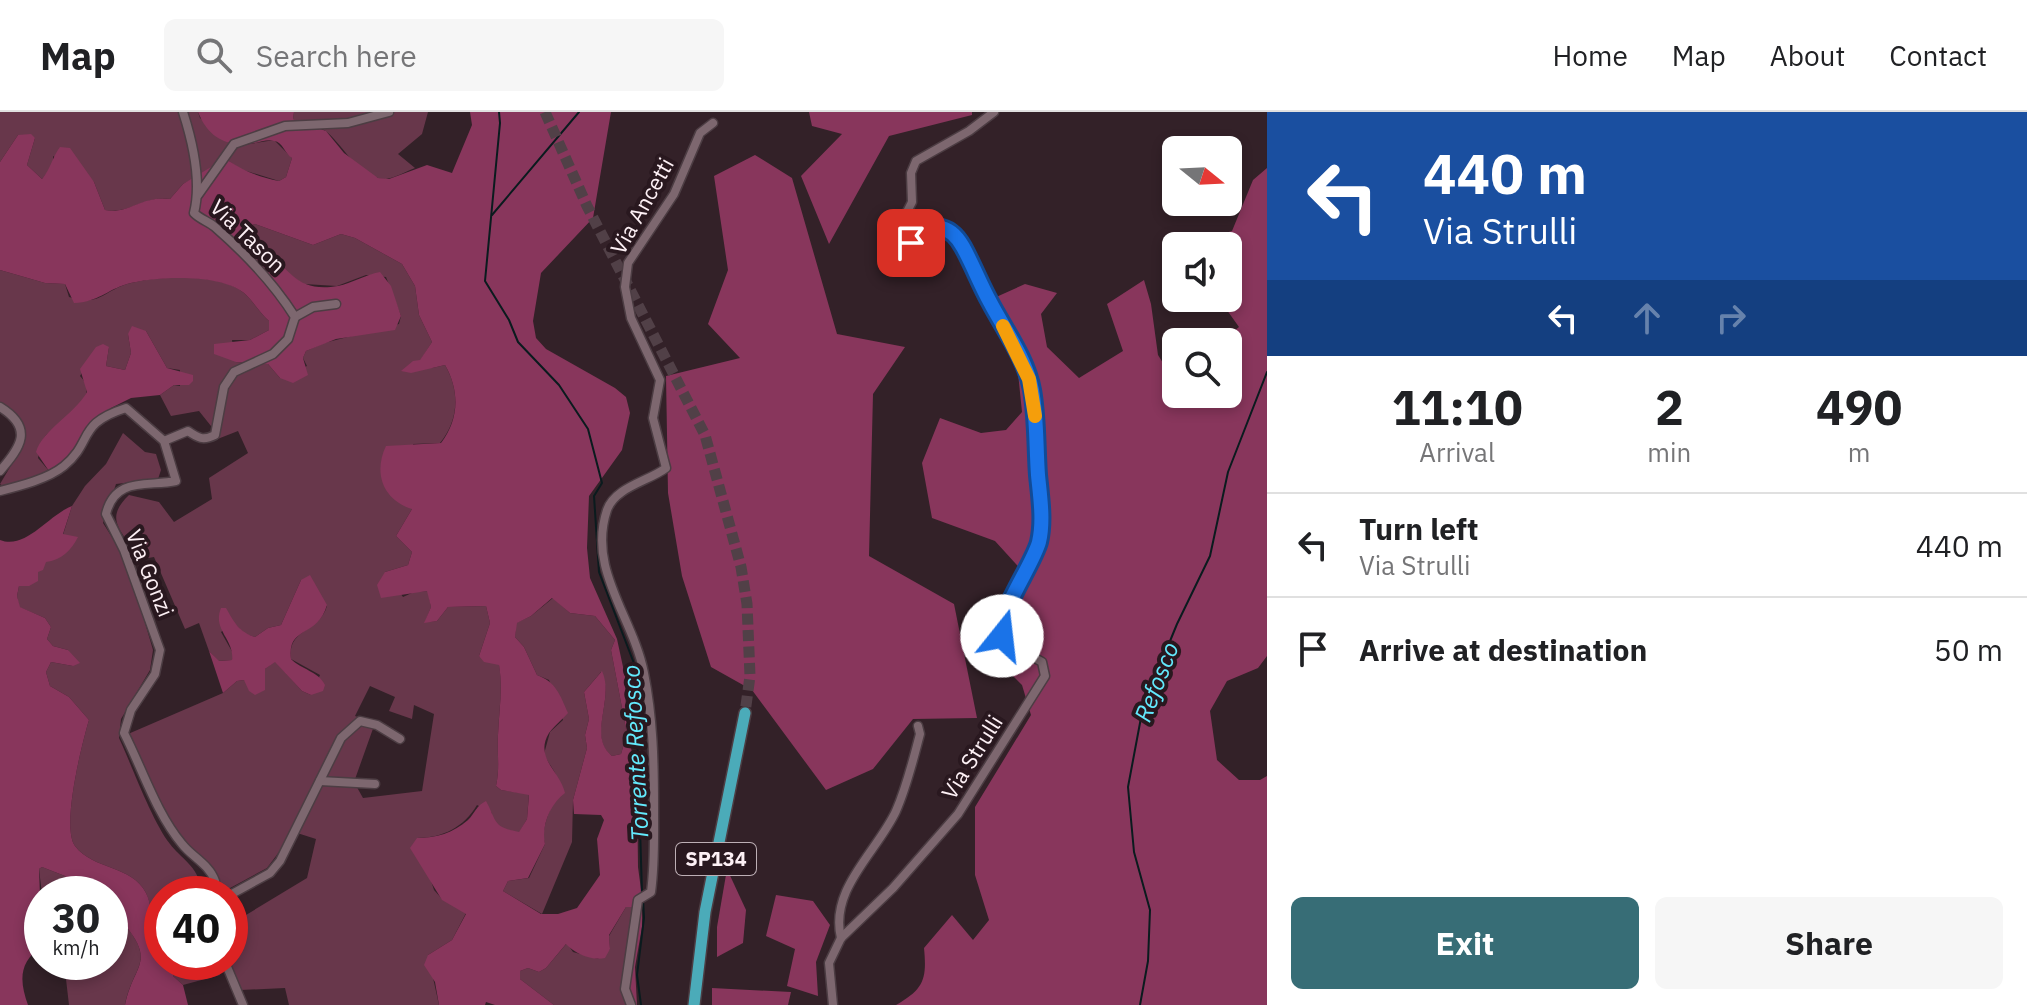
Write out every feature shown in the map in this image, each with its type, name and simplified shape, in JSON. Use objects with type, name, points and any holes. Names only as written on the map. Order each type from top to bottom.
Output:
[{"type":"highway","name":"SP134","points":[[694,1005],[705,912],[745,713]]},
{"type":"street","name":"Via Tason","points":[[183,112],[191,139],[198,195],[194,213],[212,224],[255,264],[295,317]]},
{"type":"street","points":[[198,195],[234,144],[285,126],[348,123],[389,112]]},
{"type":"street","name":"Via Strulli","points":[[841,938],[893,888],[958,814],[1046,671],[1038,657],[1008,643],[1000,630],[1032,560],[1041,530],[1034,413],[1023,364],[953,232],[943,227],[926,229],[899,259],[890,259],[886,248],[912,202],[911,173],[916,161],[969,131],[994,112]]},
{"type":"street","name":"Via Ancetti","points":[[631,1005],[625,989],[638,900],[651,892],[656,856],[654,738],[644,671],[629,622],[608,581],[603,543],[608,507],[622,492],[666,468],[653,418],[660,380],[631,318],[625,287],[628,263],[674,194],[700,133],[713,123]]},
{"type":"street","points":[[0,491],[56,471],[74,455],[90,426],[107,414],[126,408],[164,441],[188,431],[198,439],[215,435],[224,387],[234,372],[273,354],[288,339],[295,317],[313,307],[336,304]]},
{"type":"street","points":[[0,407],[16,419],[21,434],[17,452],[0,471]]},
{"type":"street","name":"Via Gonzi","points":[[164,441],[176,481],[141,482],[122,489],[110,503],[106,514],[124,550],[160,650],[155,674],[131,710],[124,733],[182,844],[213,876]]},
{"type":"street","points":[[248,885],[270,873],[280,861],[341,738],[360,721],[385,729],[400,739]]},
{"type":"street","points":[[833,1005],[829,963],[841,938],[837,919],[849,884],[880,841],[895,812],[920,734],[918,726]]},
{"type":"street","points":[[320,781],[375,784]]},
{"type":"street","points":[[233,980],[243,1005]]},
{"type":"shaded area","points":[[0,112],[198,112],[200,118],[237,146],[274,140],[292,158],[286,177],[279,181],[240,169],[229,161],[183,184],[170,199],[153,200],[121,210],[105,210],[94,182],[53,156],[53,166],[42,179],[27,165],[35,138],[18,135],[0,162]]},
{"type":"shaded area","points":[[198,112],[294,112],[293,119],[326,131],[344,153],[378,178],[389,179],[427,165],[452,173],[472,125],[470,112],[611,112],[593,218],[541,273],[533,321],[536,338],[546,349],[615,388],[626,397],[630,413],[622,450],[589,496],[587,548],[590,578],[617,639],[625,676],[626,715],[637,786],[638,867],[642,897],[642,927],[635,967],[637,1005],[631,1005],[628,996],[634,907],[626,907],[609,935],[610,949],[605,958],[584,956],[566,944],[546,968],[539,972],[528,968],[520,971],[520,979],[554,1005],[495,1005],[486,1002],[485,1005],[439,1005],[435,982],[424,965],[428,955],[452,940],[466,914],[442,900],[410,848],[417,838],[438,836],[456,828],[486,801],[500,825],[519,832],[527,819],[529,795],[501,790],[496,786],[501,683],[499,665],[484,662],[479,656],[490,623],[486,606],[448,607],[437,621],[424,623],[431,607],[427,591],[381,598],[377,585],[385,572],[408,565],[412,552],[396,536],[412,509],[394,499],[383,484],[380,466],[386,446],[441,443],[451,425],[455,405],[453,385],[445,365],[411,373],[401,371],[413,361],[420,360],[432,342],[419,315],[415,286],[402,264],[355,238],[341,234],[313,245],[255,224],[244,228],[240,238],[263,249],[294,277],[312,286],[338,286],[380,272],[391,286],[401,316],[395,330],[336,339],[306,351],[303,358],[308,375],[293,383],[280,378],[268,364],[236,362],[214,354],[214,344],[250,340],[269,330],[269,321],[244,293],[233,287],[204,279],[154,279],[127,284],[90,300],[74,303],[65,284],[45,283],[0,270],[0,162],[18,135],[31,134],[35,138],[27,165],[42,179],[60,147],[70,148],[94,182],[105,210],[121,210],[151,200],[170,199],[183,184],[221,161],[229,161],[272,180],[279,181],[286,177],[292,158],[277,142],[228,142],[213,135]],"holes":[[[552,598],[570,613],[595,616],[615,640],[611,650],[627,734],[621,754],[612,756],[602,738],[606,693],[602,671],[584,692],[589,719],[585,735],[587,748],[573,800],[574,814],[601,815],[604,820],[597,839],[600,875],[577,908],[558,914],[541,914],[503,891],[508,881],[528,878],[545,844],[544,830],[548,816],[565,793],[544,750],[549,733],[568,713],[557,690],[537,675],[524,647],[515,637],[517,623],[531,616]]]},
{"type":"shaded area","points":[[294,112],[428,112],[422,134],[398,154],[415,168],[386,179],[368,174],[325,130],[293,119]]},
{"type":"shaded area","points":[[809,112],[972,112],[972,115],[889,136],[829,244],[801,176],[842,134],[812,126]]},
{"type":"shaded area","points":[[755,155],[792,178],[837,334],[905,347],[873,394],[869,556],[954,604],[977,718],[913,719],[873,769],[826,790],[752,690],[711,667],[682,576],[668,493],[666,376],[740,358],[708,324],[728,270],[714,176]]},
{"type":"shaded area","points":[[1267,168],[1267,656],[1258,668],[1227,681],[1210,711],[1217,760],[1239,780],[1260,780],[1267,776],[1267,1005],[896,1005],[913,994],[922,982],[924,948],[952,915],[973,940],[989,920],[975,875],[975,807],[1031,715],[1022,685],[1001,664],[987,621],[1025,574],[995,541],[932,518],[922,463],[940,418],[981,433],[1006,430],[1022,412],[1017,363],[985,302],[1025,284],[1057,293],[1041,314],[1047,347],[1079,378],[1123,351],[1107,304],[1144,280],[1151,304],[1158,355],[1162,361],[1162,408],[1242,408],[1242,328],[1238,328],[1228,312],[1242,312],[1242,232],[1229,232],[1238,216],[1242,216],[1242,207],[1253,180]]},
{"type":"shaded area","points":[[255,224],[313,245],[341,234],[355,238],[402,264],[415,286],[419,315],[432,342],[420,361],[432,368],[445,365],[453,385],[454,415],[440,443],[413,444],[412,509],[396,536],[412,552],[408,565],[385,572],[403,597],[428,591],[431,607],[425,622],[437,621],[448,607],[486,606],[490,623],[479,656],[499,664],[501,682],[496,786],[501,790],[529,794],[527,819],[519,833],[501,828],[492,820],[492,813],[477,805],[452,830],[417,838],[434,890],[442,899],[466,913],[452,940],[428,955],[439,1005],[289,1005],[285,988],[241,990],[236,980],[248,980],[248,914],[307,878],[316,839],[294,832],[267,868],[248,878],[209,876],[175,835],[128,734],[223,693],[237,681],[244,680],[265,690],[265,669],[275,661],[302,691],[311,695],[320,675],[291,659],[294,641],[323,615],[327,606],[301,580],[281,625],[268,628],[255,637],[245,634],[233,622],[221,632],[234,655],[232,660],[218,661],[209,651],[199,623],[185,629],[154,557],[137,560],[118,527],[117,512],[129,495],[159,502],[174,522],[212,499],[209,478],[248,453],[238,431],[215,440],[211,426],[199,411],[171,416],[160,395],[174,385],[180,386],[180,370],[167,368],[146,331],[128,334],[131,353],[125,370],[106,366],[109,347],[92,356],[80,376],[86,384],[83,400],[45,436],[38,458],[49,471],[6,488],[0,484],[19,452],[24,429],[0,405],[0,270],[45,283],[65,284],[69,297],[79,300],[94,299],[127,284],[154,279],[204,279],[233,286],[244,293],[269,321],[269,330],[250,340],[232,340],[236,362],[268,364],[280,378],[307,366],[303,358],[306,351],[324,343],[399,324],[401,316],[386,277],[366,275],[337,286],[304,284],[286,273],[280,263],[262,248],[239,238],[244,228]],"holes":[[[370,686],[395,697],[389,711],[412,719],[414,705],[434,714],[422,791],[363,798],[354,782],[375,723],[355,716]]]},
{"type":"shaded area","points":[[132,326],[146,331],[167,368],[193,375],[193,381],[189,385],[174,385],[160,395],[131,398],[111,408],[86,428],[70,458],[49,471],[36,452],[45,436],[87,392],[80,369],[96,347],[103,344],[109,347],[106,366],[125,370],[131,353],[128,334]]},
{"type":"shaded area","points":[[123,433],[145,452],[156,454],[161,470],[158,479],[116,484],[103,523],[127,561],[153,650],[150,670],[121,719],[119,738],[156,822],[198,876],[144,876],[144,890],[132,877],[92,860],[75,846],[71,836],[71,804],[89,720],[69,697],[50,686],[46,672],[51,662],[73,666],[68,650],[53,646],[47,639],[51,627],[45,618],[19,607],[17,596],[19,586],[45,562],[63,535],[72,506],[85,486],[106,464]]},
{"type":"shaded area","points":[[72,506],[63,534],[78,537],[69,551],[46,562],[43,570],[38,572],[38,581],[29,586],[19,586],[17,596],[20,607],[45,618],[51,627],[47,639],[53,646],[68,650],[80,663],[73,666],[51,662],[46,672],[50,686],[69,697],[89,720],[74,784],[71,836],[83,854],[132,877],[140,884],[144,890],[144,980],[177,980],[183,985],[188,1005],[125,1005],[141,956],[128,929],[128,876],[65,876],[42,867],[39,876],[24,876],[22,980],[28,1005],[0,1005],[0,540],[10,542],[28,536]]},
{"type":"shaded area","points":[[310,575],[327,605],[317,623],[294,641],[291,659],[318,677],[325,685],[323,691],[311,695],[302,691],[275,662],[265,669],[265,690],[255,695],[249,691],[244,680],[237,681],[223,693],[209,651],[219,661],[232,660],[230,647],[219,623],[221,608],[226,608],[241,629],[255,637],[268,628],[281,625],[301,580]]},
{"type":"shaded area","points":[[553,598],[570,613],[595,616],[615,640],[611,650],[627,734],[621,754],[612,756],[601,738],[605,683],[601,672],[584,692],[589,719],[585,735],[587,748],[573,800],[572,842],[542,914],[503,891],[508,881],[529,878],[545,844],[544,827],[557,785],[554,771],[544,754],[550,732],[563,720],[549,680],[537,675],[524,647],[515,637],[516,623],[531,616]]},
{"type":"shaded area","points":[[42,867],[65,876],[40,876],[39,869]]},
{"type":"shaded area","points":[[727,869],[746,910],[743,943],[717,957],[717,927]]},
{"type":"shaded area","points":[[776,895],[813,901],[830,925],[816,962],[818,996],[787,986],[795,949],[766,936]]},
{"type":"shaded area","points":[[626,907],[634,907],[631,1005],[554,1005],[520,979],[520,971],[528,968],[539,972],[546,968],[567,943],[573,952],[598,959],[610,949],[609,936]]},
{"type":"shaded area","points":[[128,929],[141,956],[125,1005],[69,1005],[66,980],[128,980]]},
{"type":"shaded area","points":[[177,980],[202,980],[183,985]]},
{"type":"shaded area","points":[[712,988],[791,992],[788,1005],[712,1005]]},
{"type":"waterway","name":"Torrente Refosco","points":[[499,112],[485,281],[509,320],[518,342],[559,385],[588,429],[602,483],[594,496],[599,572],[635,666],[642,893]]},
{"type":"waterway","points":[[492,215],[579,112]]},
{"type":"waterway","name":"Refosco","points":[[1140,1005],[1148,961],[1150,910],[1134,852],[1128,787],[1143,707],[1177,624],[1210,556],[1228,472],[1267,372]]},
{"type":"waterway","name":"Torrente Refosco","points":[[641,1005],[637,975],[644,918],[643,899]]},
{"type":"tunnel","points":[[545,112],[587,206],[705,435],[741,567],[747,604],[750,676],[745,713]]},
{"type":"slow traffic","points":[[1003,326],[1029,379],[1035,416]]},
{"type":"route","points":[[911,243],[920,233],[932,227],[943,227],[953,232],[980,278],[1023,364],[1032,389],[1041,530],[1039,544],[1000,624],[1002,636]]}]
